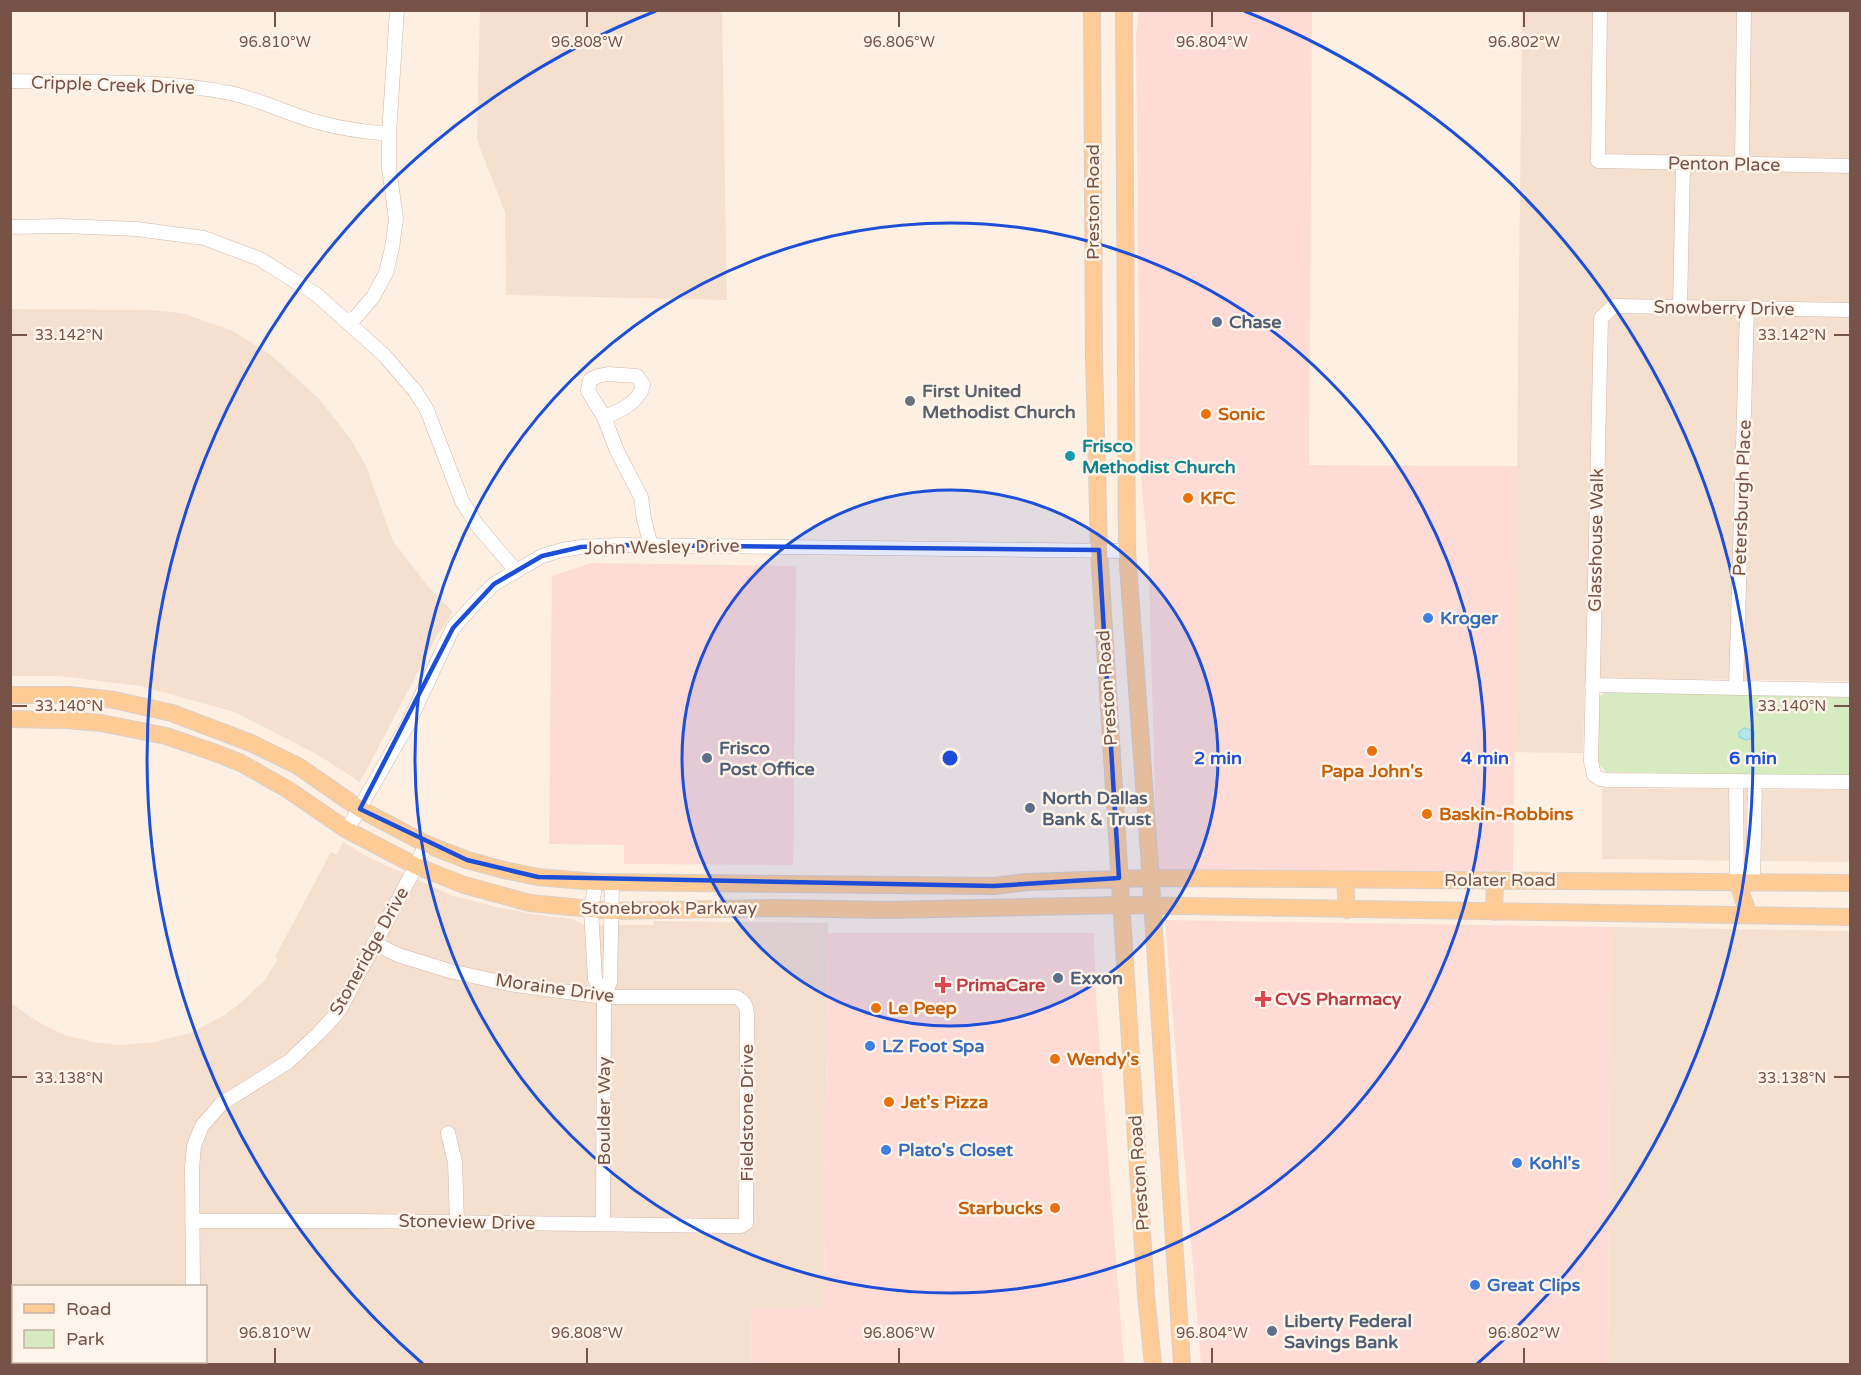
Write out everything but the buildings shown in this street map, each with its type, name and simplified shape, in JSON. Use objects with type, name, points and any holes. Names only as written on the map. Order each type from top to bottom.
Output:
[{"type":"main road","name":"Preston Road","points":[[1092,10],[1094,357],[1099,550],[1146,1295],[1153,1365]]},
{"type":"main road","name":"Preston Road","points":[[1124,10],[1127,551],[1182,1365]]},
{"type":"main road","name":"Stonebrook Parkway","points":[[10,694],[69,695],[114,700],[190,719],[251,743],[298,766],[360,809],[426,844],[467,860],[538,877],[604,882],[994,886],[1028,882],[1150,878]]},
{"type":"main road","points":[[166,736],[172,713]]},
{"type":"main road","name":"Stonebrook Parkway","points":[[10,719],[101,723],[166,736],[210,750],[241,763],[287,789],[347,830],[416,867],[464,885],[530,903],[611,911],[1152,906]]},
{"type":"main road","points":[[183,742],[190,719]]},
{"type":"main road","name":"Rolater Road","points":[[1150,878],[1851,883]]},
{"type":"main road","points":[[1345,879],[1347,910]]},
{"type":"main road","points":[[1494,912],[1495,880]]},
{"type":"main road","points":[[1745,882],[1749,915]]},
{"type":"main road","points":[[774,884],[774,908]]},
{"type":"main road","points":[[888,910],[890,885]]},
{"type":"main road","name":"Rolater Road","points":[[1152,906],[1851,917]]},
{"type":"main road","points":[[1139,1168],[1168,1167]]},
{"type":"street","points":[[346,320],[355,318],[373,297],[386,273],[392,248],[396,219],[389,168],[389,134],[397,10]]},
{"type":"street","name":"Penton Place","points":[[1600,10],[1598,161],[1851,166]]},
{"type":"street","points":[[1742,164],[1744,10]]},
{"type":"street","name":"Cripple Creek Drive","points":[[10,81],[167,85],[197,88],[232,94],[279,107],[320,123],[351,130],[389,134]]},
{"type":"street","points":[[1680,308],[1683,163]]},
{"type":"street","points":[[10,227],[62,226],[137,229],[204,238],[260,259],[317,295],[384,355],[415,391],[427,410],[462,501],[477,525],[516,571]]},
{"type":"street","name":"Snowberry Drive","points":[[1601,318],[1614,306],[1851,310]]},
{"type":"street","name":"Petersburgh Place","points":[[1736,688],[1747,309]]},
{"type":"street","name":"Glasshouse Walk","points":[[1601,318],[1592,685],[1591,761],[1594,775],[1600,779],[1736,781]]},
{"type":"street","points":[[603,417],[617,451],[641,497],[651,546]]},
{"type":"street","name":"John Wesley Drive","points":[[347,830],[408,724],[453,628],[494,584],[542,556],[581,547],[619,545],[1127,551]]},
{"type":"street","points":[[1592,685],[1851,690]]},
{"type":"street","points":[[1745,882],[1736,781],[1851,783]]},
{"type":"street","points":[[1745,882],[1755,782]]},
{"type":"street","name":"Stoneridge Drive","points":[[193,1285],[192,1168],[194,1146],[202,1126],[221,1104],[288,1062],[339,1011],[426,844]]},
{"type":"street","name":"Boulder Way","points":[[604,882],[591,909],[595,980],[604,997]]},
{"type":"street","name":"Boulder Way","points":[[603,1224],[604,997],[610,982],[611,911],[604,882]]},
{"type":"street","name":"Moraine Drive","points":[[374,943],[398,955],[450,971],[509,984],[604,997],[736,997],[742,1000]]},
{"type":"street","name":"Fieldstone Drive","points":[[741,1226],[746,1223],[747,1216],[747,1013],[746,1005],[742,1000]]},
{"type":"street","points":[[448,1134],[455,1162],[457,1222]]},
{"type":"street","name":"Stoneview Drive","points":[[192,1221],[741,1226]]},
{"type":"highlighted area","points":[[619,545],[1099,550],[1119,878],[994,886],[538,877],[467,860],[360,809],[453,628],[494,584],[542,556],[581,547]]},
{"type":"shaded area","points":[[480,11],[722,11],[727,300],[506,295],[505,212],[477,140]]},
{"type":"shaded area","points":[[1139,11],[1312,11],[1309,465],[1518,466],[1513,871],[1157,872],[1149,568],[1140,464],[1136,36]]},
{"type":"shaded area","points":[[1522,11],[1850,11],[1850,681],[1585,678],[1583,753],[1514,752]]},
{"type":"shaded area","points":[[11,309],[148,310],[182,313],[233,331],[280,363],[319,399],[350,438],[366,466],[393,541],[427,585],[453,612],[436,638],[360,782],[318,755],[235,712],[140,686],[58,676],[11,676]]},
{"type":"shaded area","points":[[591,563],[796,566],[793,865],[624,864],[624,845],[549,844],[552,576]]},
{"type":"shaded area","points":[[1602,788],[1850,790],[1850,862],[1602,859]]},
{"type":"shaded area","points":[[343,842],[372,859],[451,895],[496,907],[574,919],[584,925],[653,925],[654,921],[828,923],[824,1308],[752,1308],[751,1364],[206,1364],[207,1285],[12,1285],[11,1290],[10,1002],[52,1029],[68,1036],[93,1042],[119,1045],[155,1042],[190,1033],[223,1016],[264,981],[278,959],[275,957],[331,852],[336,855]]},
{"type":"shaded area","points":[[1165,920],[1611,927],[1608,1364],[1201,1364]]},
{"type":"shaded area","points":[[1611,927],[1850,931],[1850,1364],[1608,1364]]},
{"type":"shaded area","points":[[828,933],[1094,933],[1096,998],[1124,1364],[751,1364],[752,1308],[824,1307]]},
{"type":"green space","points":[[1608,692],[1850,695],[1850,776],[1606,772],[1598,763],[1599,700],[1602,694]]},
{"type":"green space","points":[[10,1301],[12,1301],[12,1363],[206,1363],[206,1364],[11,1364]]},
{"type":"water","points":[[1744,728],[1754,731],[1754,738],[1746,740],[1739,737],[1739,732]]},
{"type":"place","name":"Chase","points":[[1217,322]]},
{"type":"place","name":"First United Methodist Church","points":[[910,401]]},
{"type":"place","name":"Sonic","points":[[1206,414]]},
{"type":"place","name":"Frisco Methodist Church","points":[[1070,456]]},
{"type":"place","name":"KFC","points":[[1188,498]]},
{"type":"place","name":"Kroger","points":[[1428,618]]},
{"type":"place","name":"Papa John's","points":[[1372,751]]},
{"type":"place","name":"Frisco Post Office","points":[[707,758]]},
{"type":"place","name":"North Dallas Bank & Trust","points":[[1030,808]]},
{"type":"place","name":"Baskin-Robbins","points":[[1427,814]]},
{"type":"place","name":"Exxon","points":[[1058,978]]},
{"type":"place","name":"PrimaCare","points":[[943,985]]},
{"type":"place","name":"CVS Pharmacy","points":[[1263,999]]},
{"type":"place","name":"Le Peep","points":[[876,1008]]},
{"type":"place","name":"LZ Foot Spa","points":[[870,1046]]},
{"type":"place","name":"Wendy's","points":[[1055,1059]]},
{"type":"place","name":"Jet's Pizza","points":[[889,1102]]},
{"type":"place","name":"Plato's Closet","points":[[886,1150]]},
{"type":"place","name":"Kohl's","points":[[1517,1163]]},
{"type":"place","name":"Starbucks","points":[[1055,1208]]},
{"type":"place","name":"Great Clips","points":[[1475,1285]]},
{"type":"place","name":"Liberty Federal Savings Bank","points":[[1272,1331]]}]
